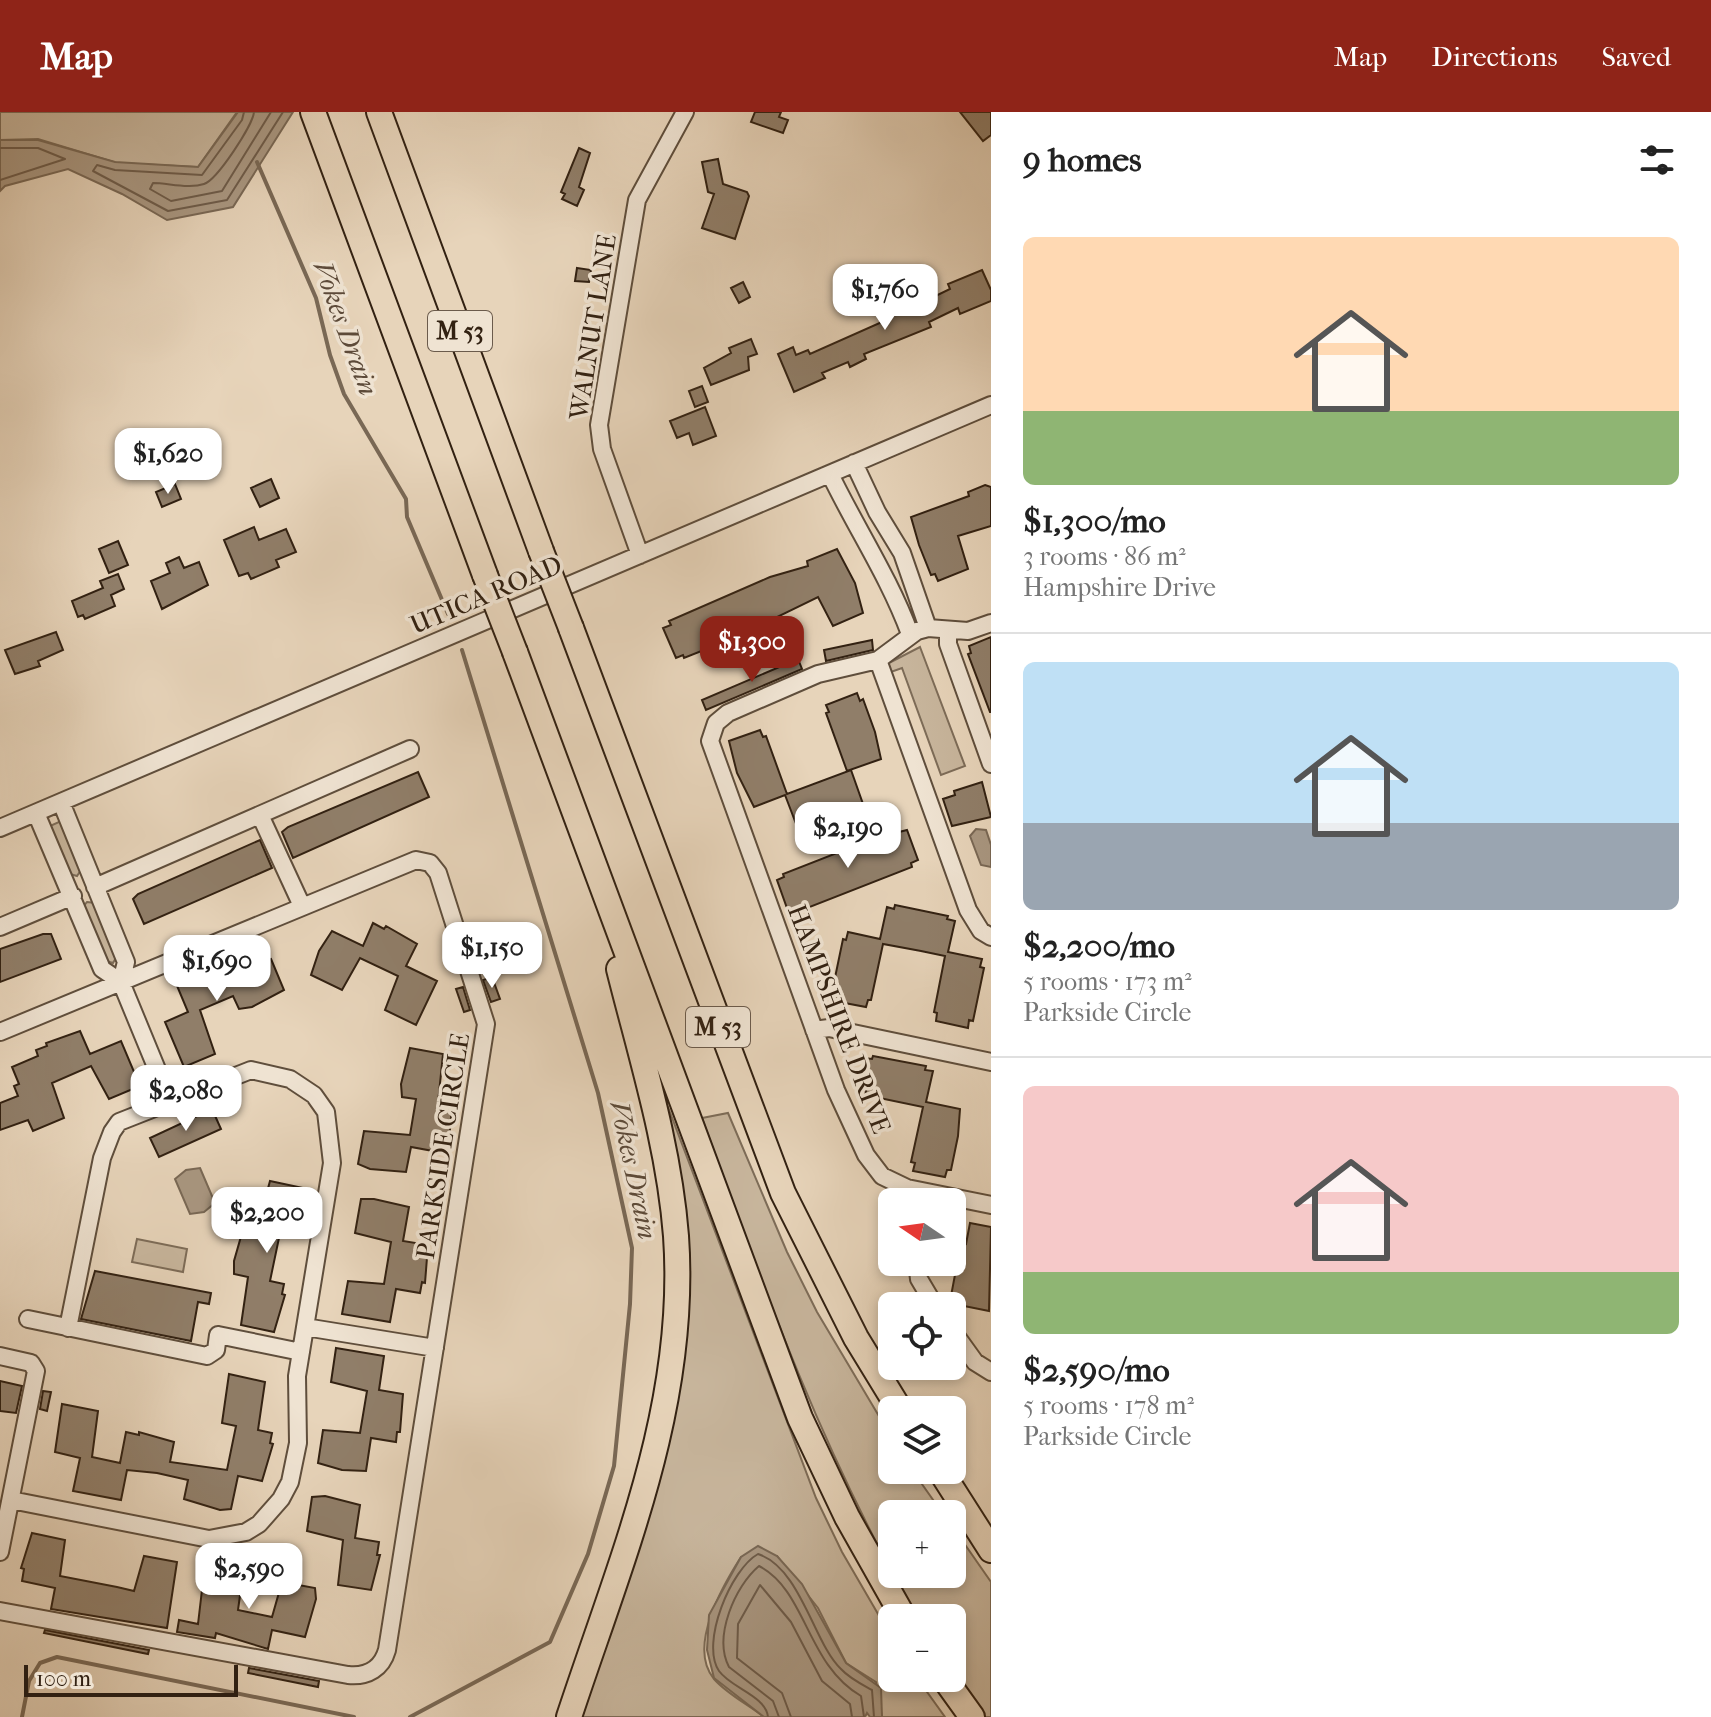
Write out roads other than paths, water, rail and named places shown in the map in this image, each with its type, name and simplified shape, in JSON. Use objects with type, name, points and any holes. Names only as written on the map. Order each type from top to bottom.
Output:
[{"type":"highway","name":"M 53","points":[[313,112],[800,1418],[847,1517],[896,1604]]},
{"type":"highway","name":"M 53","points":[[379,112],[783,1193],[837,1304],[892,1396]]},
{"type":"highway","points":[[569,1717],[653,1467],[672,1367],[677,1297],[676,1236],[663,1146],[590,859]]},
{"type":"highway","points":[[950,1484],[991,1550]]},
{"type":"highway","points":[[951,1484],[991,1536]]},
{"type":"highway","points":[[954,1692],[972,1717]]},
{"type":"street","name":"WALNUT LANE","points":[[640,555],[602,449],[599,425],[637,200],[685,112]]},
{"type":"street","name":"UTICA ROAD","points":[[0,828],[991,405]]},
{"type":"street","points":[[854,463],[905,561],[918,631]]},
{"type":"street","points":[[830,474],[859,532],[918,631]]},
{"type":"street","points":[[918,631],[968,631],[991,623]]},
{"type":"street","name":"HAMPSHIRE DRIVE","points":[[907,1188],[874,1169],[836,1090],[712,751],[711,732],[728,713],[818,674],[878,660],[918,631]]},
{"type":"street","points":[[948,631],[948,644],[991,764]]},
{"type":"street","points":[[878,660],[968,910],[981,931],[991,937]]},
{"type":"street","points":[[95,887],[410,749]]},
{"type":"street","points":[[61,802],[126,962],[121,982]]},
{"type":"street","points":[[36,813],[102,969],[121,982],[170,1101]]},
{"type":"street","points":[[260,815],[302,906]]},
{"type":"street","name":"PARKSIDE CIRCLE","points":[[0,1032],[408,862],[430,863],[443,888],[484,1011],[486,1033],[387,1650],[380,1664],[369,1673],[348,1675],[0,1611]]},
{"type":"street","points":[[0,927],[73,896]]},
{"type":"street","points":[[814,1030],[829,1028],[991,1062]]},
{"type":"street","points":[[11,1500],[209,1539],[246,1532],[271,1513],[290,1482],[298,1443],[294,1403],[332,1163],[326,1112],[314,1095],[290,1079],[251,1070],[119,1122],[102,1158],[68,1328]]},
{"type":"street","name":"HAMPSHIRE DRIVE","points":[[966,1202],[991,1205]]},
{"type":"street","points":[[28,1319],[207,1356],[216,1350],[218,1335],[301,1352]]},
{"type":"street","points":[[305,1327],[435,1348]]},
{"type":"street","points":[[966,1349],[975,1362],[991,1372]]},
{"type":"street","points":[[0,1356],[31,1363],[36,1371],[0,1552]]},
{"type":"water","points":[[238,112],[293,112],[233,207],[167,220],[122,194],[68,169],[5,186],[0,191],[0,140],[38,140],[115,162],[198,167]]},
{"type":"water","points":[[976,829],[986,830],[991,845],[991,867],[981,865],[970,836]]},
{"type":"water","points":[[200,1168],[215,1203],[204,1212],[190,1214],[175,1179],[186,1170]]},
{"type":"water","points":[[758,1546],[777,1556],[802,1584],[846,1663],[878,1686],[882,1717],[870,1717],[867,1713],[865,1717],[764,1717],[714,1678],[707,1650],[709,1615],[741,1557]]},
{"type":"waterway","name":"Vokes Drain","points":[[257,162],[316,298],[330,355],[344,394],[406,499],[407,517],[448,614]]},
{"type":"waterway","name":"Vokes Drain","points":[[410,1717],[550,1642],[588,1554],[614,1466],[630,1304],[632,1248],[598,1093],[462,650]]},
{"type":"waterway","name":"Vokes Drain","points":[[22,1717],[29,1681],[40,1663],[57,1657],[354,1717]]}]
